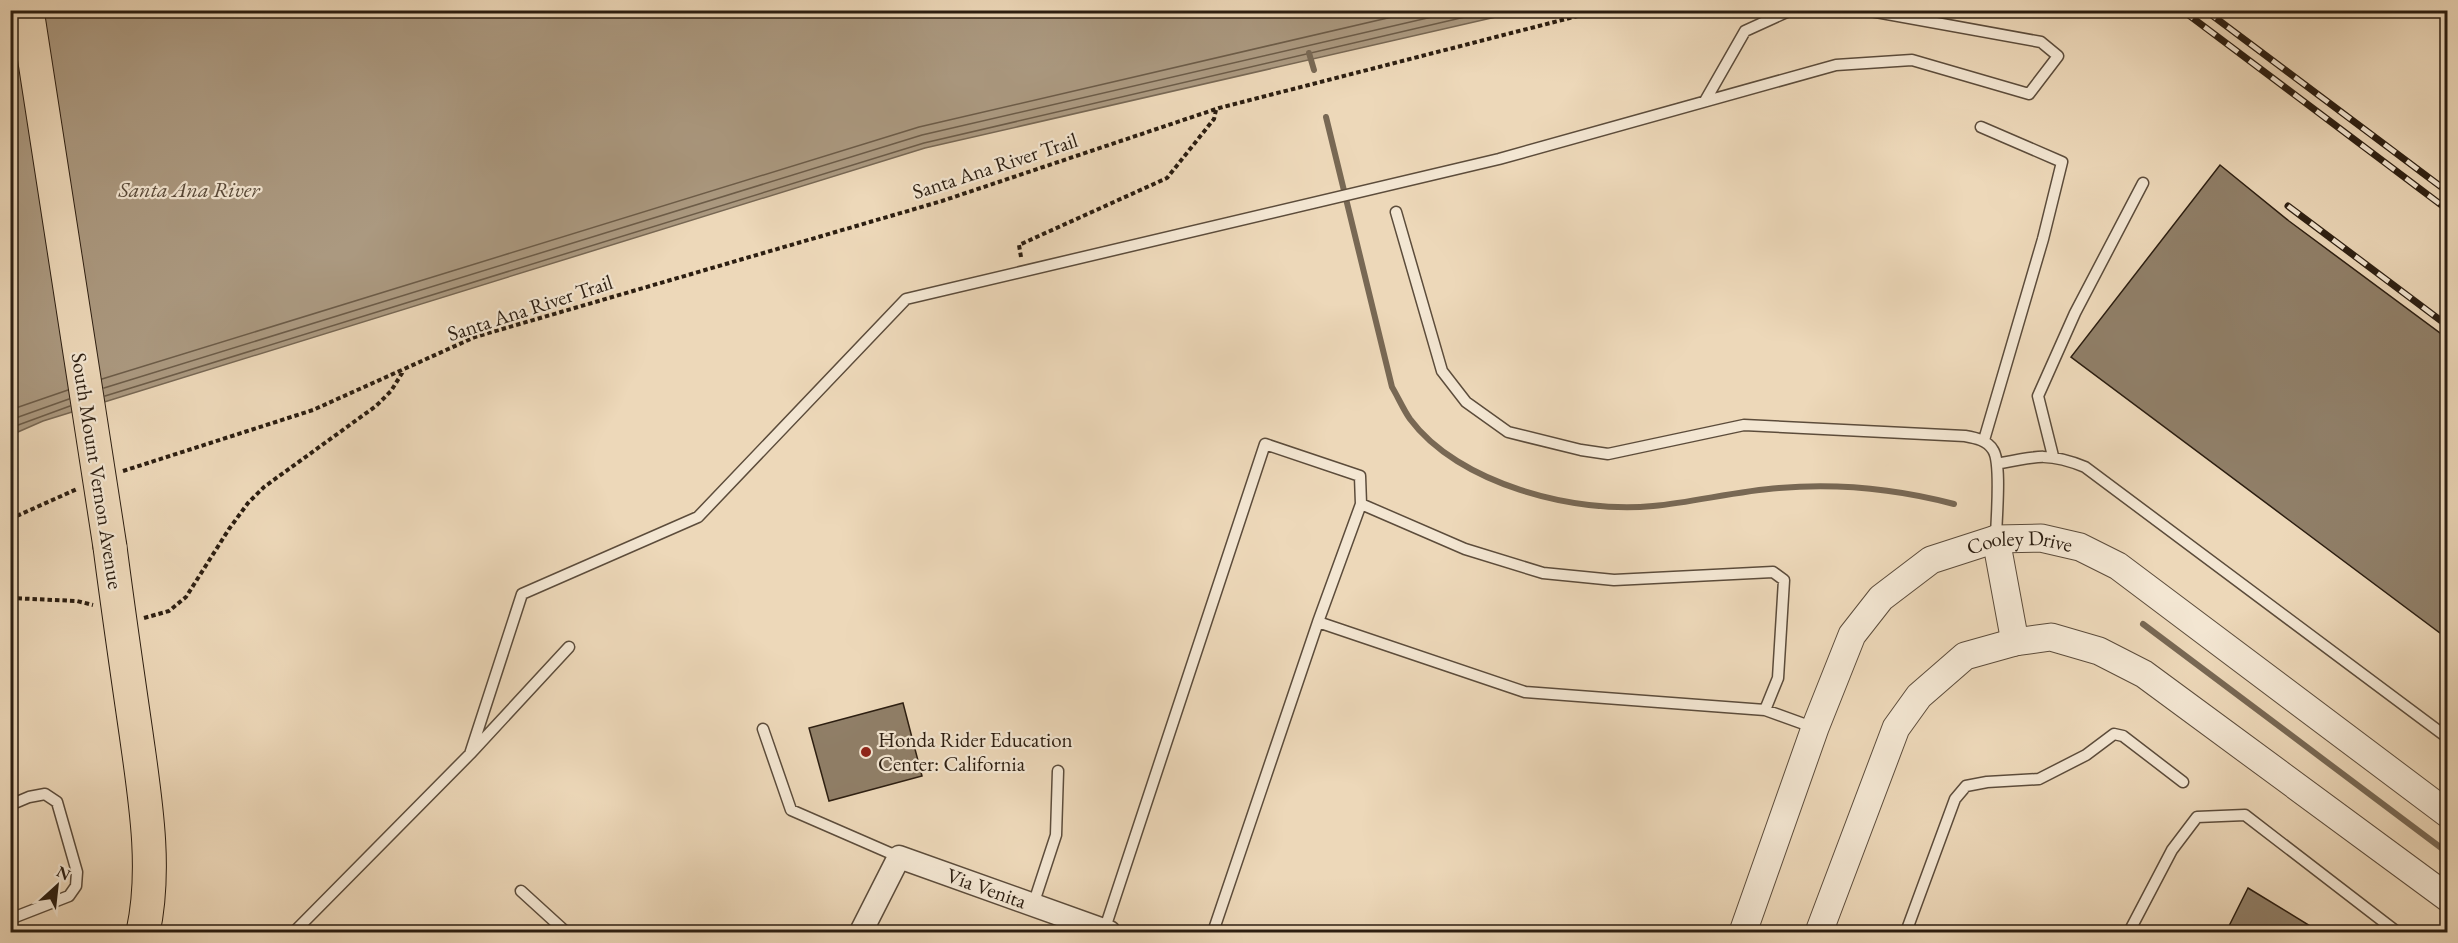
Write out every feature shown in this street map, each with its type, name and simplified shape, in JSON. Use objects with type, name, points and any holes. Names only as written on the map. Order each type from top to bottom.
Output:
[{"type":"main road","name":"South Mount Vernon Avenue","points":[[27,10],[110,547],[141,774],[150,864],[147,916],[143,933]]},
{"type":"street","name":"Cooley Drive","points":[[1743,933],[1815,728],[1852,635],[1881,598],[1931,560],[1996,539],[2041,538],[2051,540],[2080,547],[2118,566],[2448,814]]},
{"type":"street","points":[[1996,539],[2015,642]]},
{"type":"street","points":[[1819,933],[1896,728],[1919,696],[1965,656],[2015,642],[2051,637],[2099,651],[2144,674],[2448,898]]},
{"type":"street","points":[[861,933],[899,857]]},
{"type":"street","name":"Via Venita","points":[[899,857],[1106,932]]},
{"type":"lane","points":[[1705,102],[1745,31],[1791,10]]},
{"type":"lane","points":[[470,754],[522,594],[698,517],[906,299],[1499,159],[1836,65],[1912,60],[2029,94],[2058,56],[2041,42],[1865,10]]},
{"type":"lane","points":[[1981,128],[2062,162],[2043,239],[1984,441]]},
{"type":"lane","points":[[2053,456],[2038,396],[2074,313],[2143,183]]},
{"type":"lane","points":[[1396,212],[1443,371],[1466,402],[1508,432],[1581,450],[1608,454],[1744,425],[1965,436],[1984,441],[1994,451],[1997,464],[1996,539]]},
{"type":"lane","points":[[1106,932],[1265,444],[1360,476],[1361,504],[1318,622],[1213,933]]},
{"type":"lane","points":[[1997,464],[2036,456],[2053,456],[2085,468],[2448,738]]},
{"type":"lane","points":[[1361,504],[1465,549],[1543,573],[1614,580],[1773,572],[1784,580],[1778,678],[1765,710]]},
{"type":"lane","points":[[1318,622],[1525,692],[1765,710],[1815,728]]},
{"type":"lane","points":[[294,933],[470,754],[569,647]]},
{"type":"lane","points":[[763,729],[791,810],[899,857]]},
{"type":"lane","points":[[1906,933],[1955,799],[1966,786],[1987,782],[2039,779],[2086,755],[2115,734],[2123,736],[2183,782]]},
{"type":"lane","points":[[1033,905],[1056,835],[1058,771]]},
{"type":"lane","points":[[10,805],[29,797],[45,794],[57,802],[76,872],[76,886],[69,896],[10,919]]},
{"type":"lane","points":[[2129,933],[2172,850],[2197,817],[2245,815],[2397,933]]},
{"type":"lane","points":[[521,891],[566,933]]},
{"type":"lane","points":[[404,933],[414,933]]},
{"type":"path","name":"Santa Ana River Trail","points":[[116,474],[313,410],[475,337],[942,201],[1216,109],[1601,10]]},
{"type":"path","points":[[1023,267],[1019,245],[1167,178],[1214,119],[1216,109]]},
{"type":"path","points":[[10,598],[77,601],[142,619],[169,611],[186,597],[248,502],[264,487],[376,406],[391,391],[404,370]]},
{"type":"path","points":[[10,519],[86,485]]},
{"type":"water","name":"Santa Ana River","points":[[11,11],[1522,11],[925,148],[43,421],[11,435]]},
{"type":"building","points":[[2220,165],[2289,221],[2448,339],[2448,639],[2071,357]]},
{"type":"building","name":"Honda Rider Education Center: California","points":[[903,703],[922,776],[829,801],[809,728]]},
{"type":"building","points":[[2248,888],[2320,932],[2226,932]]},
{"type":"waterway","points":[[1309,53],[1314,70]]},
{"type":"waterway","points":[[1326,117],[1392,387],[1410,419],[1431,442],[1457,461],[1487,477],[1520,490],[1589,505],[1653,506],[1763,489],[1823,486],[1867,488],[1911,494],[1954,504]]},
{"type":"waterway","points":[[2143,624],[2448,853]]},
{"type":"railway","points":[[2182,10],[2448,210]]},
{"type":"railway","points":[[2205,10],[2448,192]]},
{"type":"railway","points":[[2288,206],[2448,326]]},
{"type":"place","name":"Honda Rider Education Center: California","points":[[866,752]]}]
